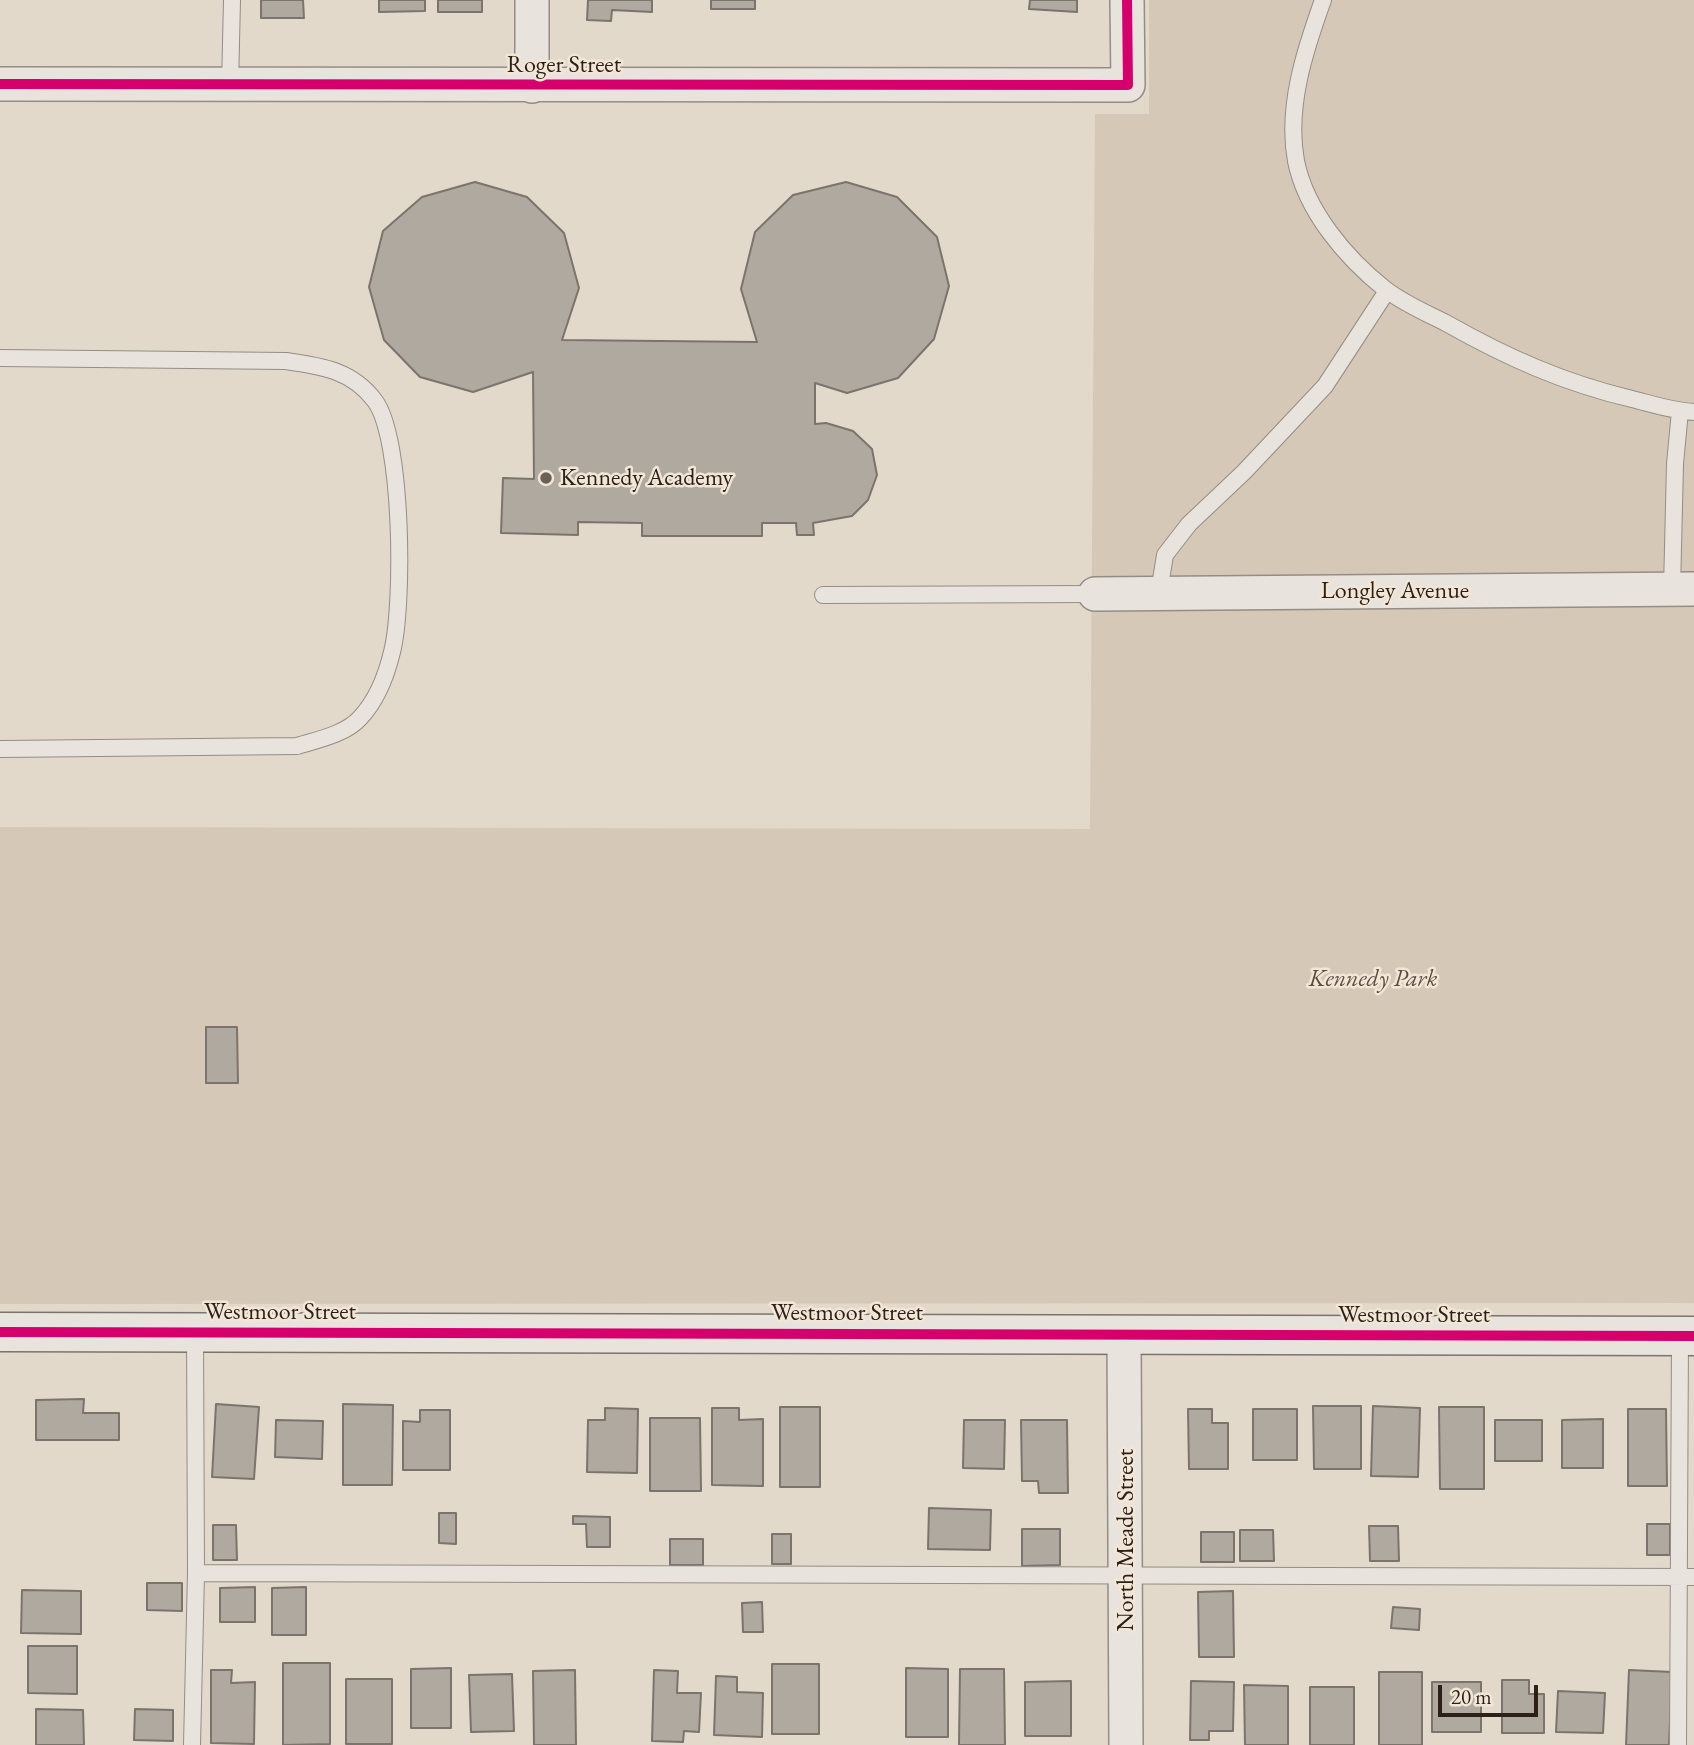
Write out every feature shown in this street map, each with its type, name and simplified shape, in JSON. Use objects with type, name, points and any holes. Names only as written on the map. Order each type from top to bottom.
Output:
[{"type":"street","points":[[532,0],[532,86]]},
{"type":"street","name":"Roger Street","points":[[0,84],[1128,85],[1127,0]]},
{"type":"street","name":"Longley Avenue","points":[[1095,594],[1683,589]]},
{"type":"street","name":"Westmoor Street","points":[[0,1332],[1687,1336]]},
{"type":"street","name":"North Meade Street","points":[[1124,1335],[1126,1745]]},
{"type":"lane","points":[[230,86],[232,0]]},
{"type":"lane","points":[[1323,0],[1300,72],[1293,131],[1296,162],[1308,196],[1331,234],[1357,265],[1387,291],[1534,369],[1583,388],[1687,412],[1675,464],[1683,589]]},
{"type":"lane","points":[[1158,592],[1165,555],[1189,524],[1244,472],[1325,386],[1387,291]]},
{"type":"lane","points":[[0,358],[286,361],[331,368],[348,376],[374,400],[388,425],[398,498],[397,615],[393,650],[381,690],[359,720],[326,737],[298,746],[0,749]]},
{"type":"lane","points":[[823,595],[1095,594]]},
{"type":"lane","points":[[192,1745],[196,1573],[195,1332]]},
{"type":"lane","points":[[1678,1745],[1687,1577],[1687,1336]]},
{"type":"lane","points":[[196,1573],[1687,1577]]},
{"type":"green space","name":"Kennedy Park","points":[[1149,0],[1694,0],[1694,1303],[0,1304],[0,827],[1090,829],[1095,114],[1149,114]]},
{"type":"building","points":[[261,0],[303,0],[304,18],[261,18]]},
{"type":"building","points":[[379,0],[425,0],[425,11],[379,12]]},
{"type":"building","points":[[438,0],[482,0],[482,12],[438,12]]},
{"type":"building","points":[[588,0],[652,0],[652,12],[612,10],[611,21],[587,20]]},
{"type":"building","points":[[711,0],[755,0],[755,9],[711,9]]},
{"type":"building","points":[[1030,0],[1077,0],[1077,12],[1029,9]]},
{"type":"building","points":[[475,182],[527,197],[564,233],[579,288],[562,340],[757,342],[741,289],[755,232],[793,195],[846,182],[897,197],[937,237],[949,286],[934,339],[898,378],[847,393],[815,383],[815,424],[826,423],[853,431],[872,449],[877,475],[868,500],[852,516],[813,523],[814,535],[797,535],[796,523],[762,523],[762,536],[642,536],[642,523],[578,522],[578,535],[501,533],[503,478],[534,479],[533,372],[473,392],[420,377],[384,340],[369,287],[383,231],[422,197]]},
{"type":"building","points":[[206,1027],[237,1027],[238,1083],[206,1083]]},
{"type":"building","points":[[84,1399],[83,1413],[119,1413],[119,1440],[36,1440],[36,1400]]},
{"type":"building","points":[[216,1404],[259,1407],[254,1479],[212,1477]]},
{"type":"building","points":[[343,1404],[393,1405],[392,1485],[343,1485]]},
{"type":"building","points":[[1313,1406],[1361,1406],[1361,1469],[1314,1469]]},
{"type":"building","points":[[1373,1406],[1420,1408],[1418,1477],[1371,1476]]},
{"type":"building","points":[[780,1407],[820,1407],[820,1487],[780,1487]]},
{"type":"building","points":[[1439,1407],[1484,1407],[1484,1489],[1440,1489]]},
{"type":"building","points":[[605,1408],[638,1409],[637,1473],[587,1472],[588,1420],[605,1420]]},
{"type":"building","points":[[712,1408],[739,1408],[739,1420],[763,1419],[763,1486],[712,1485]]},
{"type":"building","points":[[1188,1409],[1212,1409],[1212,1423],[1228,1423],[1228,1469],[1189,1469]]},
{"type":"building","points":[[1253,1409],[1297,1409],[1297,1460],[1253,1460]]},
{"type":"building","points":[[1628,1409],[1666,1409],[1667,1486],[1628,1486]]},
{"type":"building","points":[[420,1410],[450,1410],[450,1470],[403,1470],[403,1421],[420,1422]]},
{"type":"building","points":[[650,1418],[700,1418],[701,1491],[650,1491]]},
{"type":"building","points":[[1603,1419],[1603,1468],[1562,1468],[1562,1420]]},
{"type":"building","points":[[276,1420],[323,1421],[322,1459],[275,1457]]},
{"type":"building","points":[[964,1420],[1005,1420],[1004,1469],[963,1468]]},
{"type":"building","points":[[1021,1420],[1067,1420],[1068,1493],[1039,1493],[1038,1481],[1022,1481]]},
{"type":"building","points":[[1495,1420],[1542,1420],[1542,1461],[1495,1461]]},
{"type":"building","points":[[929,1508],[991,1510],[990,1550],[928,1549]]},
{"type":"building","points":[[439,1513],[456,1513],[456,1544],[439,1543]]},
{"type":"building","points":[[573,1516],[610,1517],[610,1547],[587,1547],[586,1524],[573,1524]]},
{"type":"building","points":[[1647,1524],[1670,1524],[1670,1555],[1647,1555]]},
{"type":"building","points":[[213,1525],[236,1525],[237,1560],[213,1560]]},
{"type":"building","points":[[1369,1526],[1398,1526],[1399,1561],[1370,1561]]},
{"type":"building","points":[[1022,1529],[1060,1529],[1060,1565],[1022,1566]]},
{"type":"building","points":[[1240,1530],[1273,1530],[1274,1561],[1240,1561]]},
{"type":"building","points":[[1201,1532],[1234,1532],[1234,1562],[1201,1562]]},
{"type":"building","points":[[772,1534],[791,1534],[791,1564],[772,1564]]},
{"type":"building","points":[[670,1539],[703,1539],[703,1565],[670,1565]]},
{"type":"building","points":[[147,1583],[182,1583],[182,1611],[147,1610]]},
{"type":"building","points":[[255,1587],[255,1622],[220,1622],[220,1588]]},
{"type":"building","points":[[306,1587],[306,1635],[272,1635],[272,1588]]},
{"type":"building","points":[[22,1590],[81,1591],[81,1634],[21,1633]]},
{"type":"building","points":[[1233,1591],[1234,1657],[1199,1657],[1198,1592]]},
{"type":"building","points":[[762,1602],[763,1632],[743,1632],[742,1603]]},
{"type":"building","points":[[1393,1607],[1420,1609],[1419,1630],[1391,1628]]},
{"type":"building","points":[[28,1646],[77,1646],[77,1694],[28,1693]]},
{"type":"building","points":[[283,1663],[330,1663],[330,1744],[283,1745]]},
{"type":"building","points":[[772,1664],[819,1664],[819,1734],[772,1734]]},
{"type":"building","points":[[451,1668],[451,1728],[411,1728],[411,1669]]},
{"type":"building","points":[[906,1668],[948,1669],[948,1737],[906,1737]]},
{"type":"building","points":[[960,1669],[1004,1669],[1005,1745],[959,1745]]},
{"type":"building","points":[[211,1670],[232,1670],[231,1683],[255,1682],[254,1744],[211,1743]]},
{"type":"building","points":[[575,1670],[576,1745],[534,1745],[533,1671]]},
{"type":"building","points":[[654,1670],[678,1671],[677,1693],[701,1693],[699,1732],[684,1731],[683,1742],[652,1741]]},
{"type":"building","points":[[1629,1670],[1672,1672],[1669,1745],[1626,1745]]},
{"type":"building","points":[[1379,1672],[1422,1672],[1422,1745],[1379,1745]]},
{"type":"building","points":[[512,1674],[514,1731],[471,1732],[469,1675]]},
{"type":"building","points":[[716,1676],[737,1677],[737,1692],[763,1693],[762,1737],[714,1735]]},
{"type":"building","points":[[346,1679],[392,1679],[392,1744],[346,1744]]},
{"type":"building","points":[[1502,1680],[1529,1680],[1529,1694],[1544,1694],[1544,1733],[1502,1733]]},
{"type":"building","points":[[1071,1681],[1071,1736],[1025,1736],[1025,1682]]},
{"type":"building","points":[[1191,1681],[1234,1682],[1233,1731],[1209,1731],[1209,1740],[1190,1740]]},
{"type":"building","points":[[1432,1682],[1481,1682],[1481,1732],[1432,1732]]},
{"type":"building","points":[[1244,1685],[1288,1686],[1288,1745],[1245,1745]]},
{"type":"building","points":[[1310,1687],[1354,1687],[1354,1745],[1310,1745]]},
{"type":"building","points":[[1558,1691],[1605,1693],[1603,1733],[1556,1732]]},
{"type":"building","points":[[36,1709],[83,1710],[84,1745],[36,1745]]},
{"type":"building","points":[[135,1709],[173,1710],[173,1741],[134,1740]]},
{"type":"cycle path","points":[[0,84],[1128,85],[1127,0]]},
{"type":"cycle path","points":[[0,1332],[1694,1336]]},
{"type":"place","name":"Kennedy Academy","points":[[546,478]]}]
